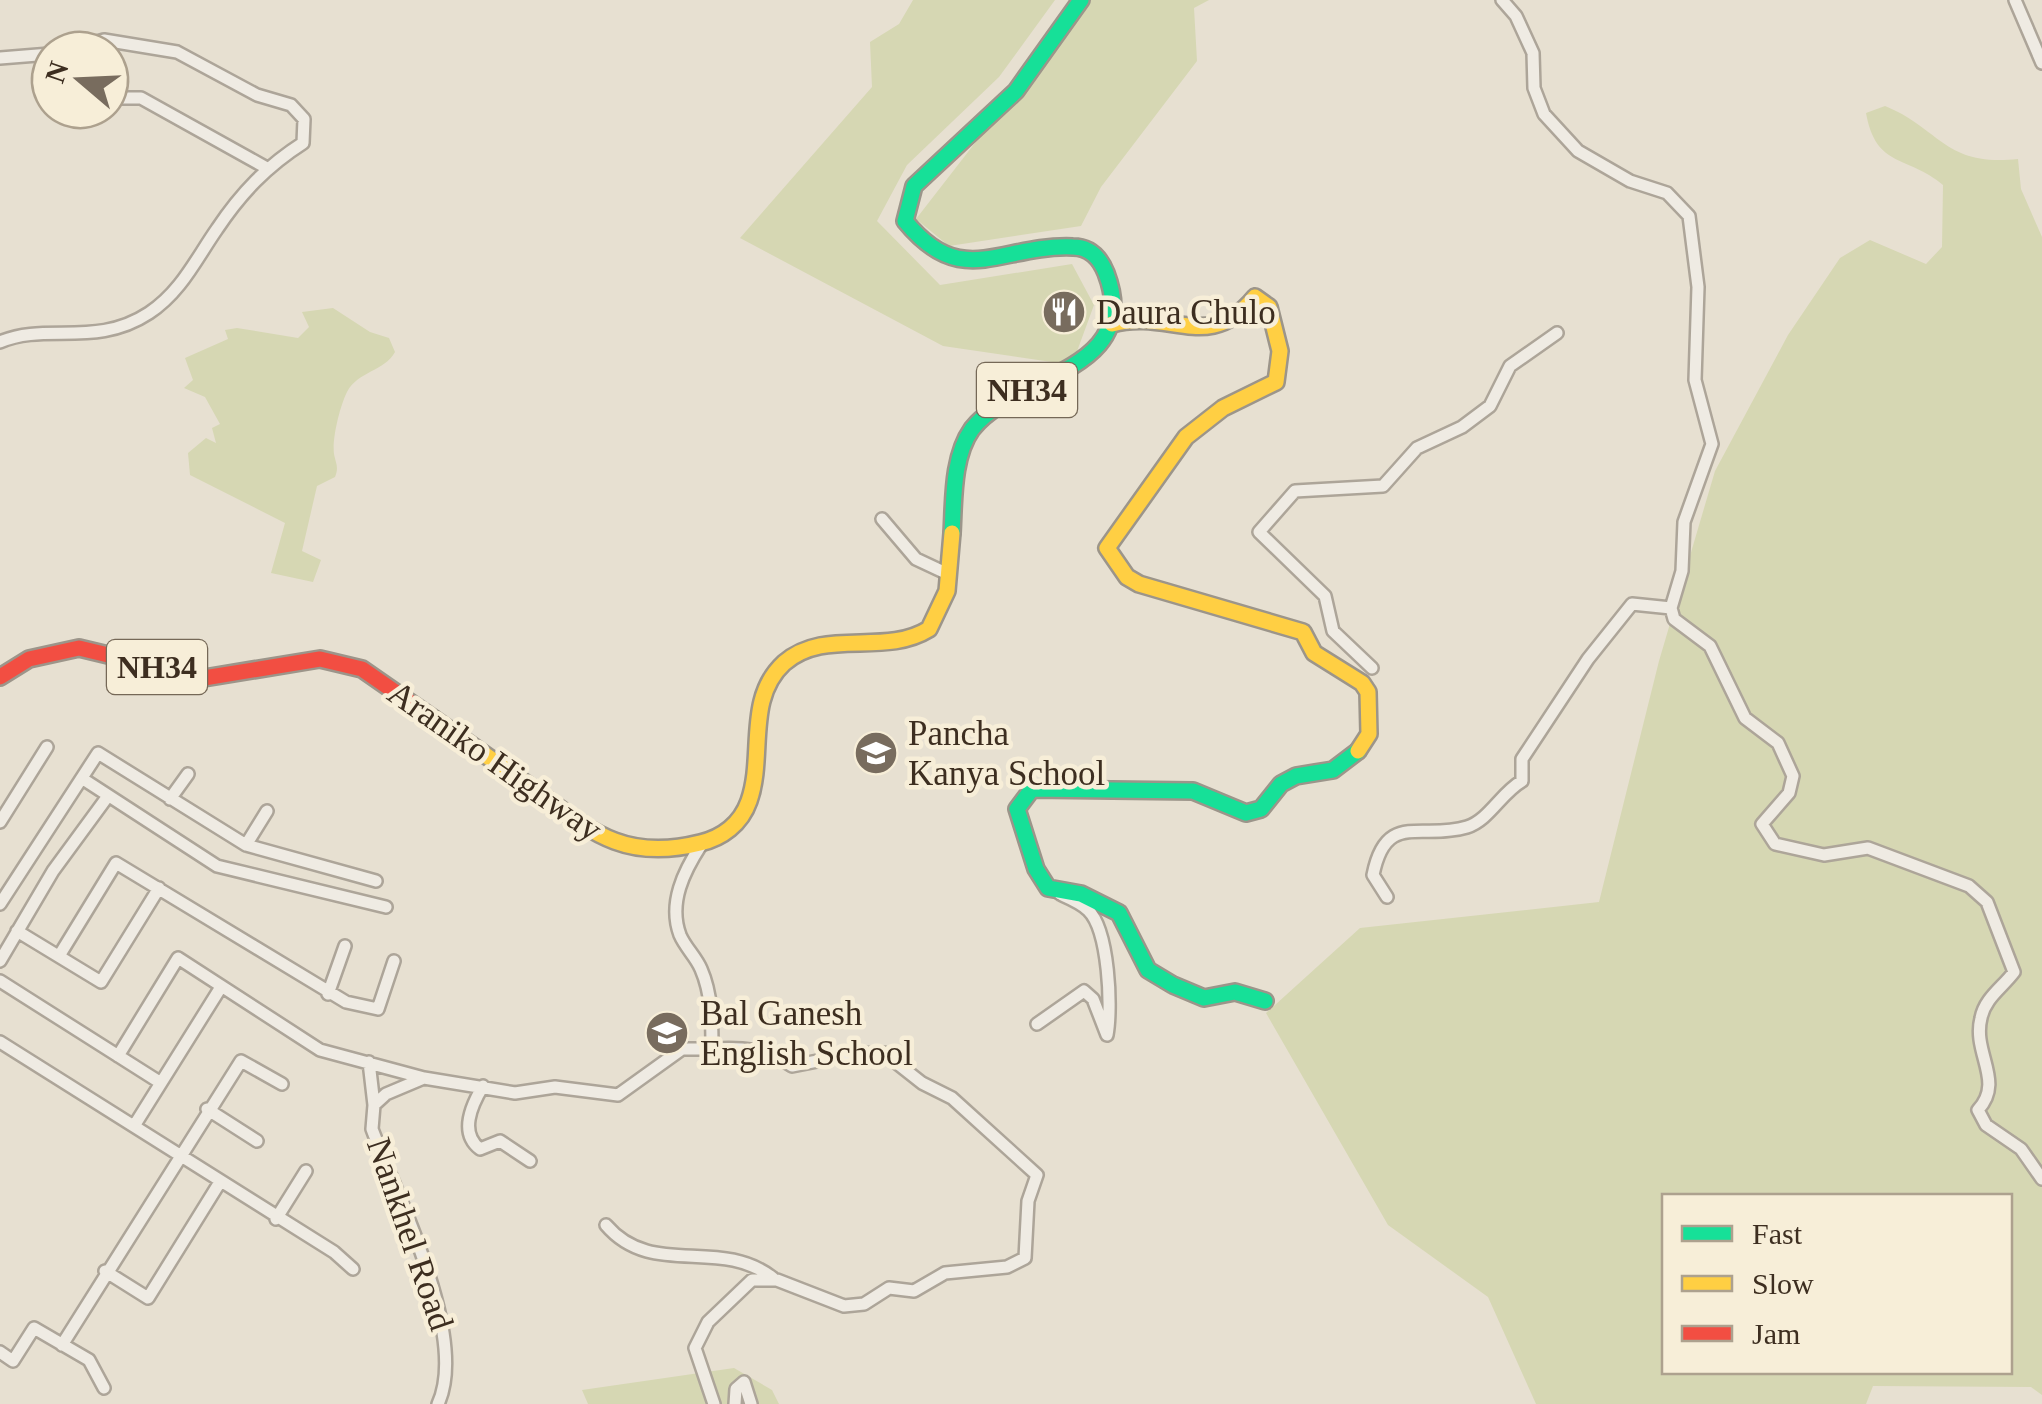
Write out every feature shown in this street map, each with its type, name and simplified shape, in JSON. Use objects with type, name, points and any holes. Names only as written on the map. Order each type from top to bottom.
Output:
[{"type":"main road","name":"NH34","points":[[1080,0],[1016,91],[914,186],[906,221],[914,238],[937,257],[966,263],[1042,244],[1082,249],[1096,257],[1112,287],[1112,324]]},
{"type":"main road","points":[[1112,324],[1126,320],[1178,328],[1210,324],[1241,315],[1255,297],[1269,307],[1280,351],[1276,382],[1223,408],[1186,437],[1107,548],[1128,579],[1142,588],[1165,590],[1303,632],[1314,652],[1341,674],[1362,683],[1368,692],[1369,734],[1357,753],[1332,770],[1296,776],[1281,784],[1260,809],[1246,813],[1193,791],[1032,789],[1017,809],[1036,869],[1048,888],[1092,898],[1119,913],[1148,970],[1204,998],[1235,992],[1265,1001]]},
{"type":"main road","name":"Araniko Highway","points":[[0,677],[34,653],[50,649],[113,653],[202,678],[225,678],[294,660],[339,659],[362,669],[608,840],[661,850],[702,843],[728,833],[748,808],[754,792],[761,706],[780,667],[814,644],[886,642],[922,634],[938,616],[948,574],[959,458],[972,430],[992,408],[1082,365],[1112,324]]},
{"type":"street","points":[[1502,0],[1516,16],[1532,53],[1534,88],[1544,114],[1578,151],[1630,181],[1667,192],[1689,216],[1698,288],[1695,380],[1712,444],[1684,522],[1682,571],[1671,608],[1674,619],[1710,646],[1745,718],[1778,743],[1794,776],[1789,794],[1762,824],[1775,844],[1824,855],[1868,848],[1944,873],[1987,902],[2014,972],[1990,997],[1980,1018],[1978,1046],[1991,1080],[1990,1098],[1978,1110],[1986,1124],[2021,1149],[2042,1178]]},
{"type":"street","points":[[2015,0],[2042,63]]},
{"type":"street","points":[[0,342],[91,335],[150,312],[181,285],[219,225],[266,167],[303,143],[304,119],[291,105],[258,95],[177,52],[130,42]]},
{"type":"street","points":[[0,58],[30,56]]},
{"type":"street","points":[[130,98],[141,98],[266,167]]},
{"type":"street","points":[[1372,668],[1334,631],[1325,596],[1259,532],[1295,490],[1383,486],[1417,448],[1462,428],[1490,406],[1510,366],[1557,333]]},
{"type":"street","points":[[882,519],[916,559],[948,574]]},
{"type":"street","points":[[1387,897],[1372,874],[1378,848],[1391,836],[1466,827],[1484,817],[1498,798],[1522,781],[1522,759],[1588,660],[1632,604],[1671,608]]},
{"type":"street","points":[[0,822],[47,747]]},
{"type":"street","points":[[0,904],[98,753],[246,846],[376,881]]},
{"type":"street","points":[[170,799],[188,774]]},
{"type":"street","points":[[83,779],[217,866],[386,907]]},
{"type":"street","points":[[0,960],[108,796]]},
{"type":"street","points":[[246,846],[267,811]]},
{"type":"street","points":[[702,843],[681,876],[676,915],[680,936],[701,969],[712,1013],[712,1048]]},
{"type":"street","points":[[59,956],[116,863],[328,994],[378,1009],[394,961]]},
{"type":"street","points":[[17,931],[101,982],[158,888]]},
{"type":"street","points":[[1037,1024],[1084,991],[1093,999],[1107,1035],[1110,1018],[1101,934],[1090,911],[1048,888]]},
{"type":"street","points":[[328,994],[345,946]]},
{"type":"street","points":[[118,1056],[178,958],[320,1050],[424,1078],[516,1092],[555,1086],[618,1096],[682,1049],[747,1048],[776,1056],[792,1066],[853,1054],[884,1053],[922,1083],[952,1098],[1038,1175],[1028,1201],[1025,1258],[1007,1267],[946,1274],[914,1291],[889,1288],[864,1304],[844,1306],[776,1280],[764,1278],[742,1286],[708,1322],[695,1348],[714,1404]]},
{"type":"street","points":[[0,982],[161,1083]]},
{"type":"street","points":[[134,1126],[221,987]]},
{"type":"street","points":[[0,1042],[334,1252],[352,1269]]},
{"type":"street","points":[[62,1345],[206,1109],[240,1061],[282,1084]]},
{"type":"street","points":[[369,1062],[374,1105]]},
{"type":"street","name":"Nankhel Road","points":[[424,1078],[386,1094],[374,1105],[372,1130],[439,1304],[449,1355],[441,1403]]},
{"type":"street","points":[[483,1086],[469,1119],[468,1134],[475,1146],[480,1149],[500,1141],[530,1161]]},
{"type":"street","points":[[206,1109],[258,1142]]},
{"type":"street","points":[[276,1219],[306,1171]]},
{"type":"street","points":[[105,1271],[148,1298],[220,1182]]},
{"type":"street","points":[[606,1225],[634,1250],[741,1261],[758,1266],[776,1280]]},
{"type":"street","points":[[0,1352],[13,1361],[34,1328],[89,1360],[104,1388]]},
{"type":"street","points":[[735,1404],[736,1389],[744,1382],[751,1404]]},
{"type":"green space","points":[[913,0],[1055,0],[999,77],[907,165],[877,221],[940,285],[1072,264],[1094,305],[1072,365],[943,346],[740,238],[872,87],[870,42],[899,24]]},
{"type":"green space","points":[[1086,0],[1209,0],[1194,8],[1197,61],[1101,187],[1081,226],[949,246],[916,219]]},
{"type":"green space","points":[[1885,106],[1958,152],[1993,160],[2018,159],[2021,189],[2042,237],[2042,1395],[2031,1387],[1873,1386],[1866,1404],[1536,1404],[1488,1297],[1388,1225],[1266,1013],[1360,928],[1599,902],[1659,661],[1715,471],[1788,335],[1840,258],[1870,240],[1926,264],[1942,247],[1943,185],[1895,159],[1877,144],[1866,113]]},
{"type":"green space","points":[[333,308],[370,332],[389,338],[395,352],[352,385],[342,405],[334,440],[336,474],[317,486],[302,551],[321,560],[313,582],[271,573],[285,523],[190,475],[188,453],[206,438],[216,443],[212,428],[220,424],[205,397],[184,388],[193,380],[185,358],[228,339],[225,330],[237,328],[298,338],[309,327],[302,312]]},
{"type":"green space","points":[[734,1368],[772,1390],[779,1404],[588,1404],[582,1390]]},
{"type":"traffic: fast","points":[[952,533],[957,466],[972,429],[992,410],[1092,352],[1107,332],[1113,306],[1104,268],[1094,254],[1084,249],[1047,248],[964,259],[945,254],[926,242],[905,221],[914,186],[1016,91],[1081,0]]},
{"type":"traffic: fast","points":[[1265,1001],[1235,992],[1204,998],[1148,970],[1119,913],[1081,894],[1048,888],[1036,869],[1017,809],[1032,789],[1193,791],[1246,813],[1261,809],[1281,784],[1296,776],[1333,770],[1358,751]]},
{"type":"traffic: slow","points":[[1112,324],[1152,321],[1204,326],[1238,314],[1255,297],[1269,307],[1280,351],[1276,382],[1223,408],[1186,437],[1107,548],[1127,577],[1139,584],[1303,632],[1314,653],[1362,683],[1368,692],[1369,734],[1358,751]]},
{"type":"traffic: slow","points":[[434,719],[606,838],[648,848],[708,841],[723,834],[746,809],[756,766],[760,711],[772,677],[800,652],[818,646],[893,641],[929,629],[947,591],[952,533]]},
{"type":"traffic: jam","points":[[0,677],[29,659],[79,648],[204,678],[320,659],[362,669],[434,719]]},
{"type":"place","name":"Daura Chulo","points":[[1064,312]]},
{"type":"place","name":"Pancha Kanya School","points":[[876,753]]},
{"type":"place","name":"Bal Ganesh English School","points":[[667,1033]]}]
